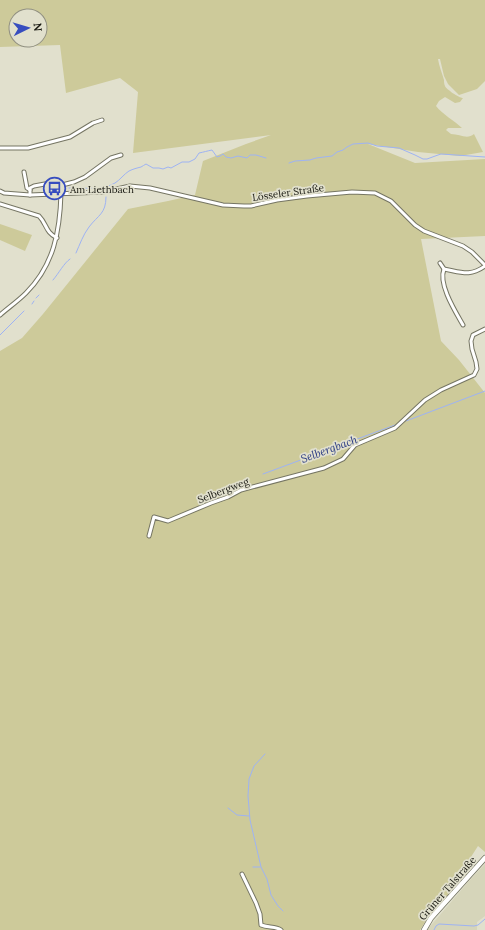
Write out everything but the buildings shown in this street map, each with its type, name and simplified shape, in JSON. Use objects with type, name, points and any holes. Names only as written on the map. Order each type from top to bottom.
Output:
[{"type":"main road","name":"Grüner Talstraße","points":[[424,930],[431,918],[485,858]]},
{"type":"street","points":[[0,148],[28,148],[70,137],[93,123],[102,120]]},
{"type":"street","points":[[30,190],[30,188],[34,186],[50,183],[62,185],[74,182],[85,177],[112,158],[121,154]]},
{"type":"street","points":[[24,172],[27,188],[30,190],[30,195]]},
{"type":"street","name":"Lösseler Straße","points":[[0,191],[4,193],[30,195],[103,192],[135,186],[224,205],[251,206],[277,200],[307,196],[352,192],[375,193],[391,201],[415,225],[424,231],[463,246],[485,265]]},
{"type":"street","points":[[0,315],[26,293],[39,278],[48,262],[57,238],[61,193]]},
{"type":"street","points":[[0,204],[39,216],[43,220],[51,235],[57,238]]},
{"type":"street","points":[[440,263],[444,269],[466,273],[475,271],[485,265]]},
{"type":"street","points":[[444,269],[442,274],[444,285],[452,305],[463,325]]},
{"type":"street","name":"Selbergweg","points":[[149,536],[154,517],[168,521],[211,503],[228,498],[241,490],[324,468],[343,459],[355,445],[395,428],[425,400],[441,390],[474,375],[477,369],[471,341],[473,335],[485,329]]},
{"type":"street","points":[[242,874],[256,903],[260,914],[261,925],[276,927],[281,930]]},
{"type":"shaded area","points":[[0,0],[485,0],[485,81],[477,89],[459,95],[448,84],[444,76],[440,59],[438,59],[445,86],[459,97],[463,98],[460,102],[455,103],[445,97],[439,101],[436,106],[462,128],[448,128],[446,130],[451,134],[469,137],[474,134],[483,152],[460,156],[418,152],[368,144],[415,163],[485,159],[485,236],[421,239],[441,341],[459,360],[485,393],[485,852],[478,846],[469,860],[474,865],[427,919],[420,930],[0,930],[0,351],[22,338],[128,209],[195,195],[203,161],[271,135],[133,153],[138,92],[120,78],[66,93],[60,45],[48,45],[48,8],[8,8],[8,47],[0,47]]},
{"type":"shaded area","points":[[0,224],[32,235],[25,251],[0,240]]},
{"type":"shaded area","points":[[485,864],[485,916],[477,922],[477,930],[427,930],[470,880]]},
{"type":"waterway","points":[[289,163],[332,156],[353,144],[368,143],[377,146],[399,148],[423,159],[441,154],[485,157]]},
{"type":"waterway","points":[[69,188],[105,187],[115,183],[129,171],[146,164],[153,168],[171,168],[182,162],[189,162],[195,159],[199,153],[212,150],[217,157],[223,154],[226,157],[231,158],[238,156],[247,158],[250,155],[266,158]]},
{"type":"waterway","points":[[51,187],[56,187]]},
{"type":"waterway","points":[[76,253],[87,230],[103,211],[106,203],[106,197]]},
{"type":"waterway","points":[[53,280],[70,259]]},
{"type":"waterway","points":[[36,298],[39,295]]},
{"type":"waterway","points":[[0,335],[24,311]]},
{"type":"waterway","name":"Selbergbach","points":[[406,421],[485,391]]},
{"type":"waterway","name":"Selbergbach","points":[[263,474],[395,425]]},
{"type":"waterway","points":[[265,754],[254,766],[249,779],[248,796],[250,820],[261,867],[267,879],[271,895],[283,911]]},
{"type":"waterway","points":[[228,808],[237,815],[249,816]]},
{"type":"waterway","points":[[253,867],[260,867]]},
{"type":"waterway","points":[[434,930],[439,924],[474,926],[478,925],[485,919]]},
{"type":"place","name":"Am Liethbach","points":[[54,189]]}]
